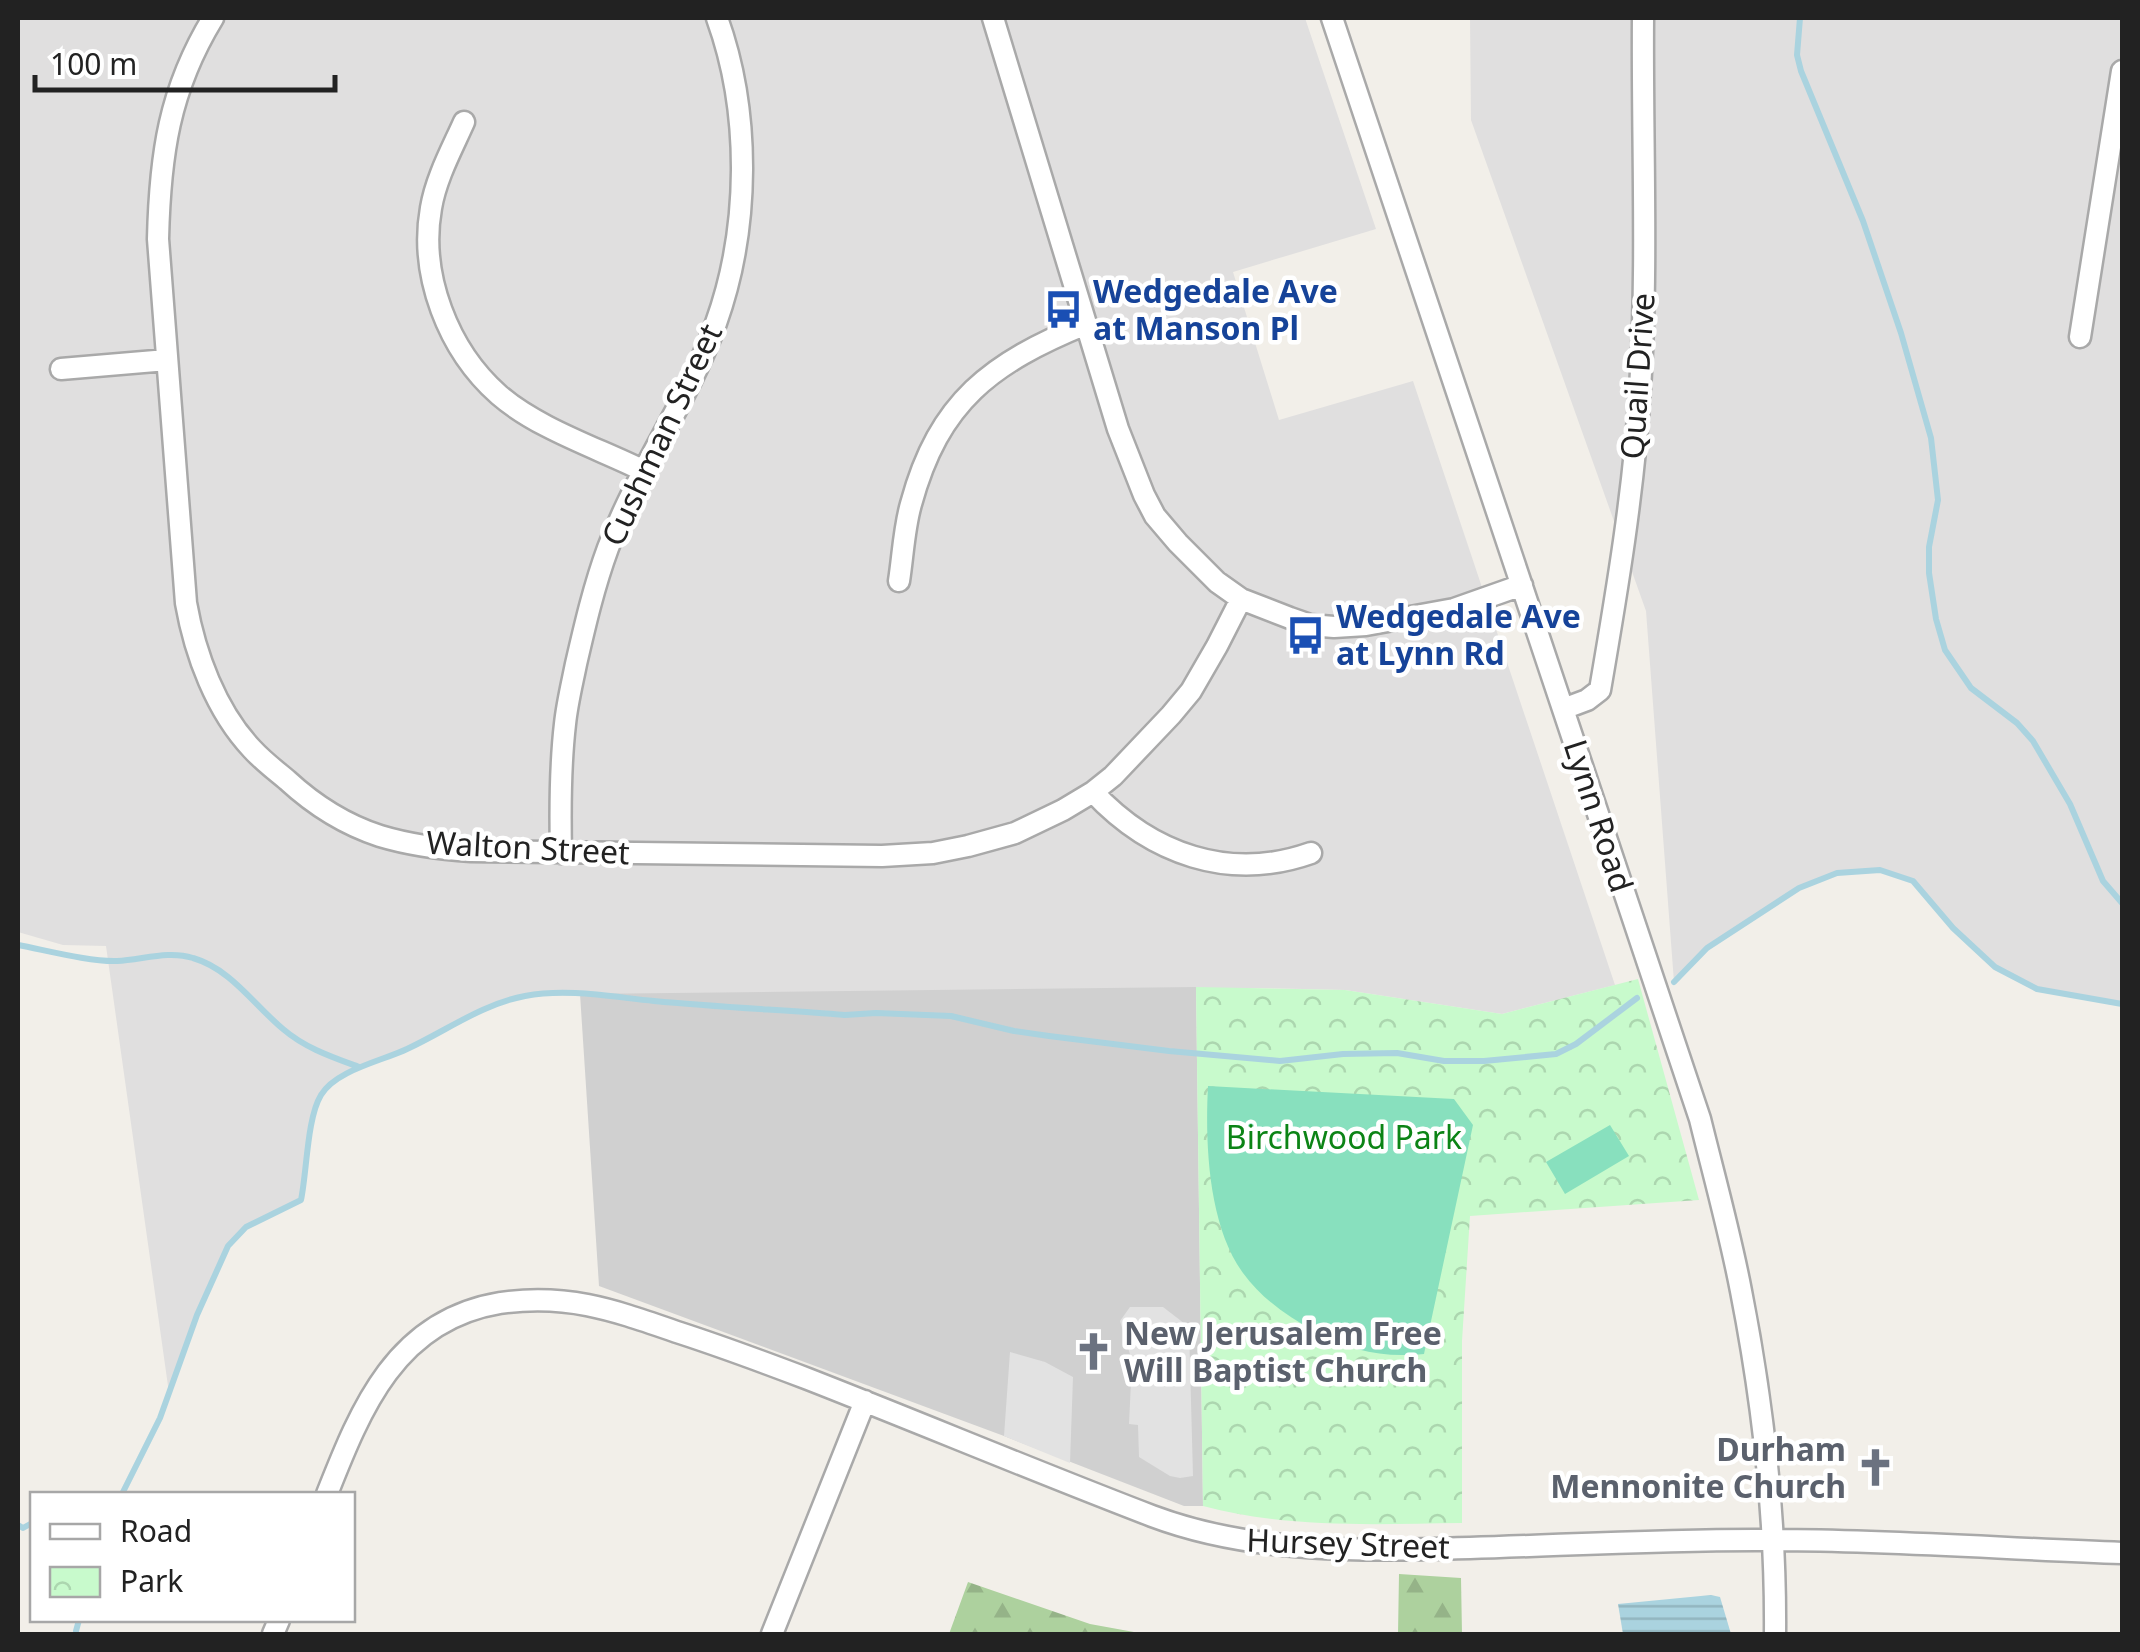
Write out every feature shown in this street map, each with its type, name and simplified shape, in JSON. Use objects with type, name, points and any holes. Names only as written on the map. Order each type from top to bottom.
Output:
[{"type":"street","name":"Walton Street","points":[[213,18],[179,85],[164,146],[159,188],[158,238],[186,602],[207,674],[250,748],[302,794],[333,814],[380,836],[428,848],[472,851],[837,857],[933,853],[968,846],[1014,832],[1062,810],[1113,776],[1191,690],[1241,598]]},
{"type":"street","name":"Cushman Street","points":[[560,852],[560,782],[569,695],[588,606],[642,470],[716,324],[731,273],[741,208],[742,158],[732,72],[717,18]]},
{"type":"street","points":[[993,18],[1118,429],[1155,516],[1204,570],[1241,598],[1310,624],[1334,627],[1427,615],[1522,585]]},
{"type":"street","name":"Lynn Road","points":[[1332,18],[1671,1029],[1708,1152],[1741,1289],[1757,1383],[1772,1540],[1775,1634]]},
{"type":"street","name":"Quail Drive","points":[[1563,709],[1600,690],[1636,440],[1644,255],[1643,18]]},
{"type":"street","points":[[2080,337],[2122,71]]},
{"type":"street","points":[[464,122],[434,196],[429,229],[434,287],[454,337],[469,362],[500,396],[550,426],[642,470]]},
{"type":"street","points":[[900,580],[910,504],[929,449],[944,422],[988,376],[1038,344],[1086,324]]},
{"type":"street","points":[[61,368],[167,360]]},
{"type":"street","points":[[1094,792],[1145,833],[1206,862],[1235,866],[1267,864],[1311,853]]},
{"type":"street","name":"Hursey Street","points":[[328,1492],[369,1398],[390,1367],[422,1336],[464,1312],[498,1304],[555,1300],[608,1308],[744,1354],[1156,1518],[1244,1541],[1400,1550],[1772,1540],[2122,1553]]},
{"type":"street","points":[[772,1634],[865,1401]]},
{"type":"shaded area","points":[[18,18],[1305,18],[1376,229],[1233,272],[1279,420],[1413,381],[1615,985],[1502,1014],[1345,990],[1262,988],[524,996],[343,1075],[321,1093],[312,1121],[301,1200],[246,1227],[228,1246],[197,1315],[169,1393],[106,946],[63,945],[18,932]]},
{"type":"shaded area","points":[[1470,18],[2122,18],[2122,1004],[2037,989],[1995,967],[1953,928],[1913,881],[1880,870],[1837,873],[1799,888],[1707,948],[1674,982],[1646,611],[1471,120]]},
{"type":"shaded area","points":[[1196,987],[1203,1506],[1184,1506],[599,1286],[580,994]]},
{"type":"shaded area","points":[[1130,1307],[1163,1307],[1189,1327],[1193,1476],[1170,1476],[1139,1457],[1138,1425],[1129,1424],[1132,1361],[1120,1321]]},
{"type":"shaded area","points":[[1010,1352],[1045,1362],[1073,1377],[1070,1463],[1004,1436]]},
{"type":"green space","name":"Birchwood Park","points":[[1638,979],[1699,1200],[1470,1216],[1462,1341],[1462,1523],[1299,1522],[1203,1506],[1196,987],[1345,990],[1502,1014]]},
{"type":"green space","points":[[1208,1086],[1454,1099],[1473,1125],[1424,1354],[1380,1354],[1341,1344],[1284,1313],[1250,1282],[1231,1254],[1216,1208],[1207,1133]]},
{"type":"green space","points":[[1610,1125],[1629,1156],[1565,1194],[1546,1162]]},
{"type":"green space","points":[[1399,1574],[1461,1578],[1462,1634],[1398,1634]]},
{"type":"green space","points":[[968,1582],[1090,1624],[1145,1634],[949,1634]]},
{"type":"water","points":[[1720,1597],[1731,1634],[1623,1634],[1618,1604]]},
{"type":"waterway","points":[[1800,18],[1797,55],[1801,71],[1863,221],[1931,438],[1938,500],[1929,547],[1929,573],[1945,650],[1971,688],[2017,723],[2033,741],[2070,804],[2103,881],[2122,903]]},
{"type":"waterway","points":[[1674,982],[1707,948],[1799,888],[1837,873],[1880,870],[1913,881],[1953,928],[1995,967],[2037,989],[2122,1004]]},
{"type":"waterway","points":[[18,945],[106,961],[165,955],[207,963],[231,979],[291,1036],[359,1067]]},
{"type":"waterway","points":[[123,1492],[160,1418],[197,1315],[228,1246],[246,1227],[301,1200],[316,1105],[328,1086],[348,1073],[509,1000],[574,993],[845,1015],[951,1016],[1049,1036],[1280,1061],[1397,1053],[1444,1061],[1484,1061],[1556,1054],[1576,1044],[1637,998]]},
{"type":"waterway","points":[[18,1525],[23,1528],[30,1524]]},
{"type":"waterway","points":[[76,1631],[78,1622]]},
{"type":"place","name":"Wedgedale Ave at Manson Pl","points":[[1063,310]]},
{"type":"place","name":"Wedgedale Ave at Lynn Rd","points":[[1306,635]]},
{"type":"place","name":"New Jerusalem Free Will Baptist Church","points":[[1094,1352]]},
{"type":"place","name":"Durham Mennonite Church","points":[[1876,1468]]}]
